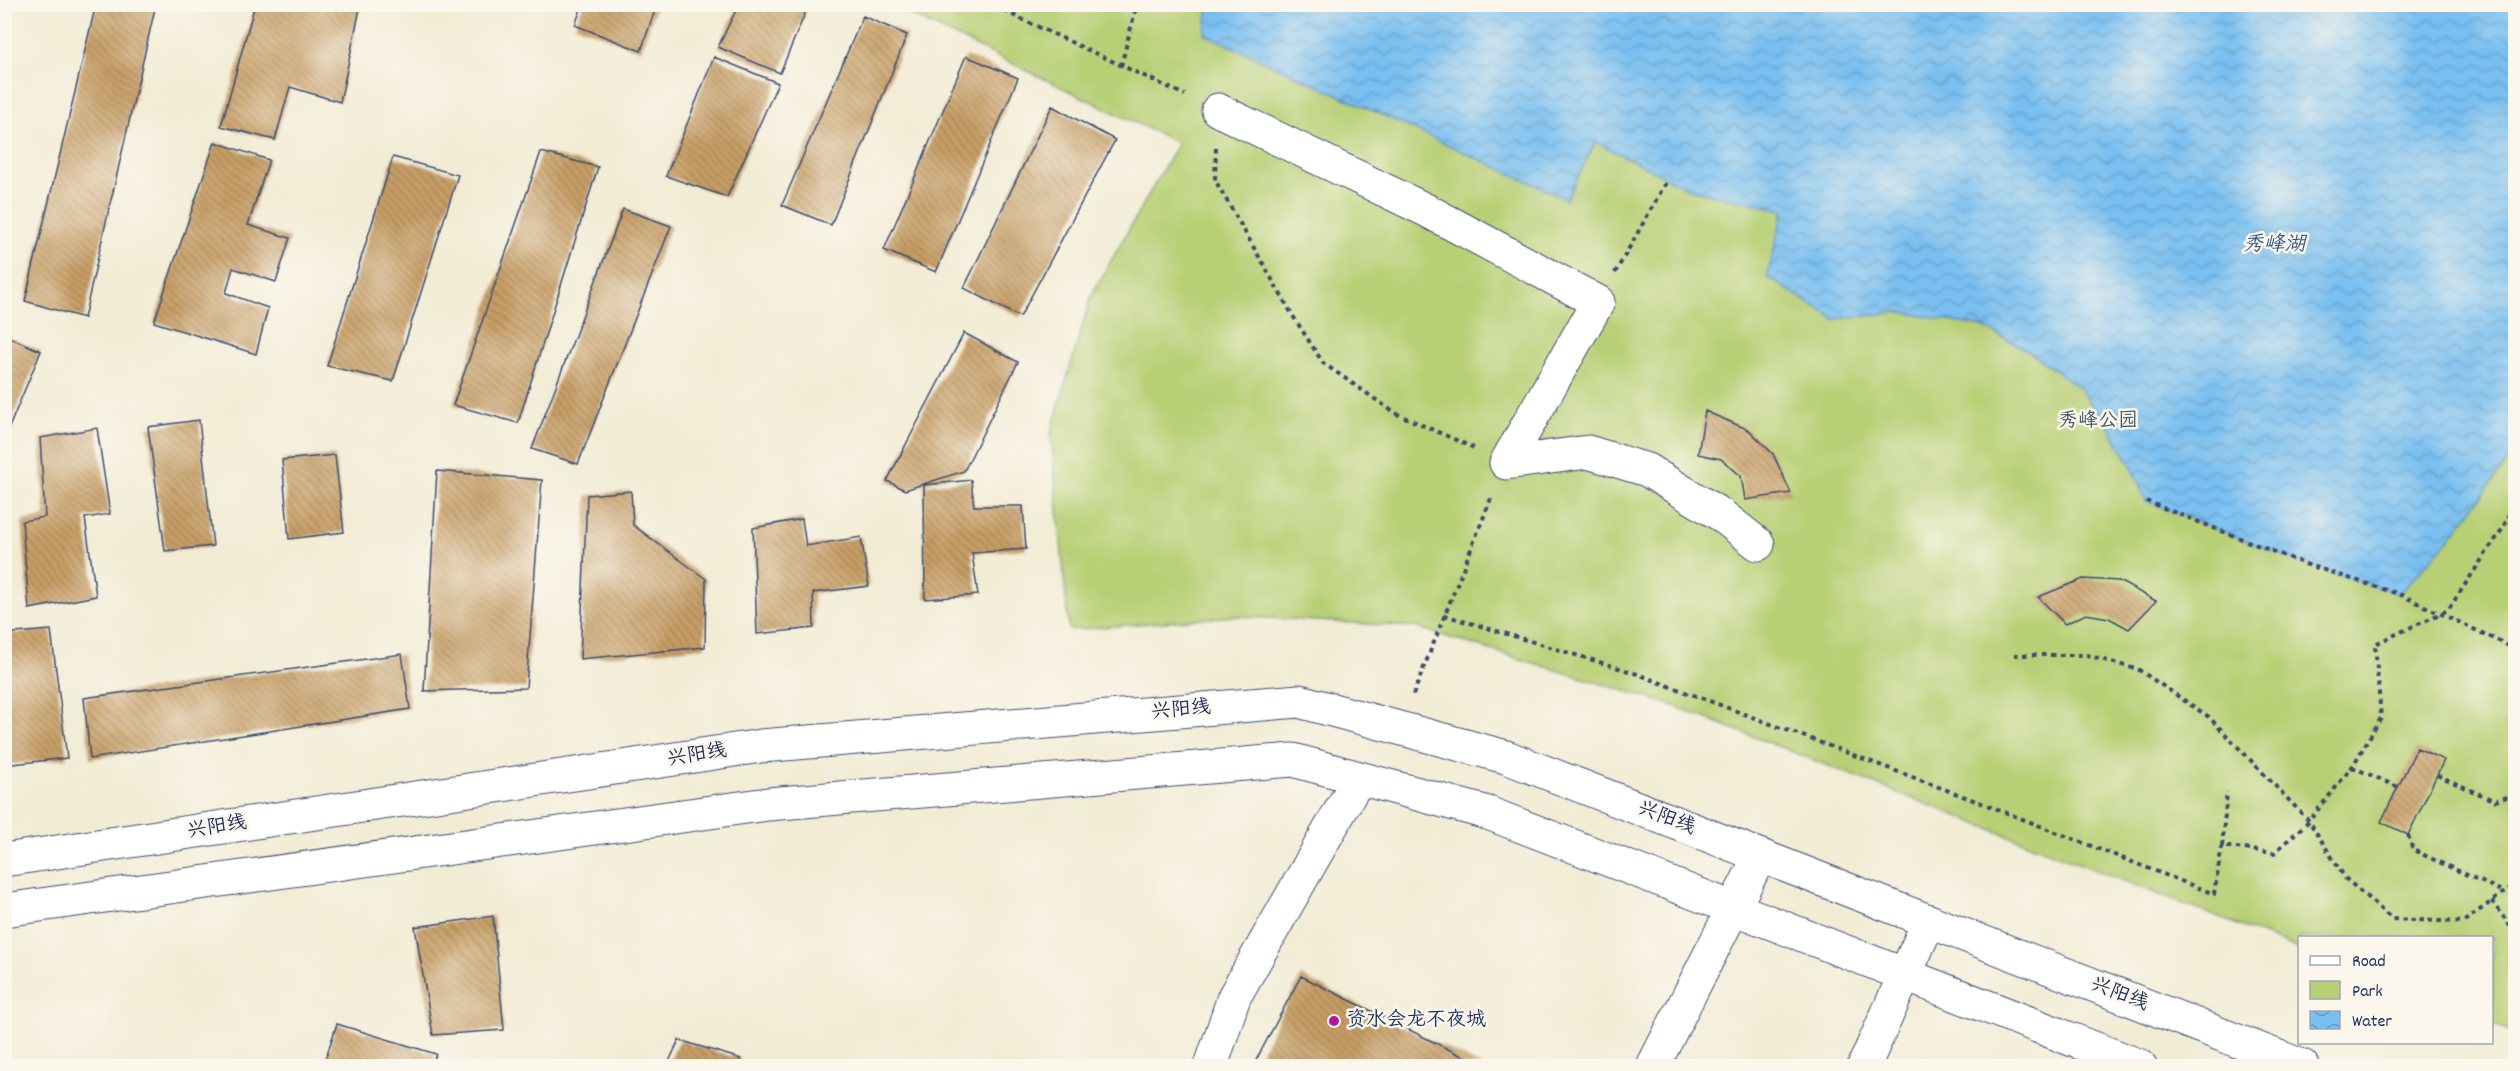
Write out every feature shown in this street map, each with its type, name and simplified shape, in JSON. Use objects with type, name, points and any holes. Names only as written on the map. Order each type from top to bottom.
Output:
[{"type":"main road","points":[[1218,111],[1428,211],[1598,302],[1506,463]]},
{"type":"main road","points":[[1506,463],[1588,452],[1647,470],[1721,515],[1758,544]]},
{"type":"main road","name":"兴阳线","points":[[4,860],[761,746],[1299,701],[1506,757],[2302,1066]]},
{"type":"main road","points":[[4,910],[768,804],[1293,760],[1488,813],[2140,1066]]},
{"type":"main road","points":[[1211,1066],[1234,998],[1359,778]]},
{"type":"main road","points":[[1653,1066],[1760,856]]},
{"type":"main road","points":[[1864,1066],[1929,921]]},
{"type":"path","points":[[990,4],[1218,111],[1215,180],[1293,316],[1323,363],[1395,413],[1506,463],[1399,729]]},
{"type":"path","points":[[1004,11],[1012,4]]},
{"type":"path","points":[[1121,66],[1137,4]]},
{"type":"path","points":[[1598,302],[1668,179]]},
{"type":"path","points":[[2222,846],[2274,852],[2309,821],[2352,767],[2381,718],[2375,644],[2448,610],[2503,528],[2516,498]]},
{"type":"path","points":[[2146,501],[2305,564],[2399,594],[2516,650]]},
{"type":"path","points":[[1444,615],[1632,672],[1984,804],[2214,894],[2222,846],[2227,792]]},
{"type":"path","points":[[2014,655],[2087,655],[2139,670],[2209,717],[2309,821],[2345,878],[2392,919],[2463,922],[2516,884]]},
{"type":"path","points":[[2352,767],[2398,787]]},
{"type":"path","points":[[2437,775],[2495,801],[2516,794]]},
{"type":"path","points":[[2408,835],[2414,850],[2504,892]]},
{"type":"path","points":[[2492,901],[2516,934]]},
{"type":"green space","name":"秀峰公园","points":[[890,5],[2515,5],[2515,1033],[2493,1024],[2493,936],[2298,936],[2298,949],[1672,705],[1415,627],[1235,616],[1069,630],[1051,433],[1091,296],[1178,143]]},
{"type":"water","name":"秀峰湖","points":[[1208,4],[2515,5],[2515,452],[2449,540],[2399,594],[2305,564],[2146,501],[2131,465],[2110,429],[2079,388],[2027,350],[1983,327],[1901,312],[1835,319],[1767,277],[1784,210],[1689,189],[1596,142],[1566,199],[1205,34]]},
{"type":"building","points":[[96,4],[156,4],[84,318],[25,301]]},
{"type":"building","points":[[255,4],[361,4],[340,102],[290,87],[275,140],[221,126]]},
{"type":"building","points":[[583,4],[657,4],[641,51],[575,25]]},
{"type":"building","points":[[739,4],[809,4],[780,73],[718,47]]},
{"type":"building","points":[[863,16],[907,35],[831,225],[782,205]]},
{"type":"building","points":[[966,56],[1018,78],[936,272],[884,250]]},
{"type":"building","points":[[714,57],[778,83],[727,197],[666,176]]},
{"type":"building","points":[[1052,106],[1115,140],[1020,317],[964,288]]},
{"type":"building","points":[[215,142],[269,160],[248,225],[290,238],[276,282],[233,268],[226,293],[268,308],[256,354],[154,322]]},
{"type":"building","points":[[541,152],[598,167],[518,423],[453,405]]},
{"type":"building","points":[[393,157],[458,175],[393,381],[327,366]]},
{"type":"building","points":[[623,209],[671,226],[578,464],[532,449]]},
{"type":"building","points":[[964,333],[1018,362],[964,471],[905,490],[887,481]]},
{"type":"building","points":[[4,335],[41,351],[5,437],[4,437]]},
{"type":"building","points":[[1705,411],[1749,430],[1773,454],[1791,493],[1745,500],[1741,476],[1721,459],[1698,454]]},
{"type":"building","points":[[199,420],[213,546],[165,551],[148,427]]},
{"type":"building","points":[[97,428],[110,514],[85,518],[96,596],[29,609],[22,521],[45,517],[40,438]]},
{"type":"building","points":[[335,455],[344,532],[289,539],[282,460]]},
{"type":"building","points":[[437,471],[542,480],[526,688],[424,691]]},
{"type":"building","points":[[971,480],[974,506],[1023,506],[1026,549],[972,553],[978,595],[925,599],[924,485]]},
{"type":"building","points":[[631,491],[633,525],[706,579],[705,647],[580,659],[587,495]]},
{"type":"building","points":[[802,519],[806,546],[861,537],[869,586],[813,593],[814,628],[757,634],[753,528]]},
{"type":"building","points":[[2083,579],[2119,581],[2156,601],[2129,629],[2109,618],[2086,614],[2065,624],[2038,597]]},
{"type":"building","points":[[51,630],[67,758],[4,765],[4,634]]},
{"type":"building","points":[[402,654],[410,709],[90,759],[84,698]]},
{"type":"building","points":[[2417,748],[2444,760],[2408,835],[2381,822]]},
{"type":"building","points":[[493,916],[504,1030],[433,1035],[415,927]]},
{"type":"building","name":"资水会龙不夜城","points":[[1301,976],[1482,1066],[1253,1066]]},
{"type":"building","points":[[337,1024],[436,1054],[432,1066],[323,1066]]},
{"type":"building","points":[[679,1040],[741,1059],[738,1066],[667,1066]]},
{"type":"place","name":"资水会龙不夜城","points":[[1334,1021]]}]
